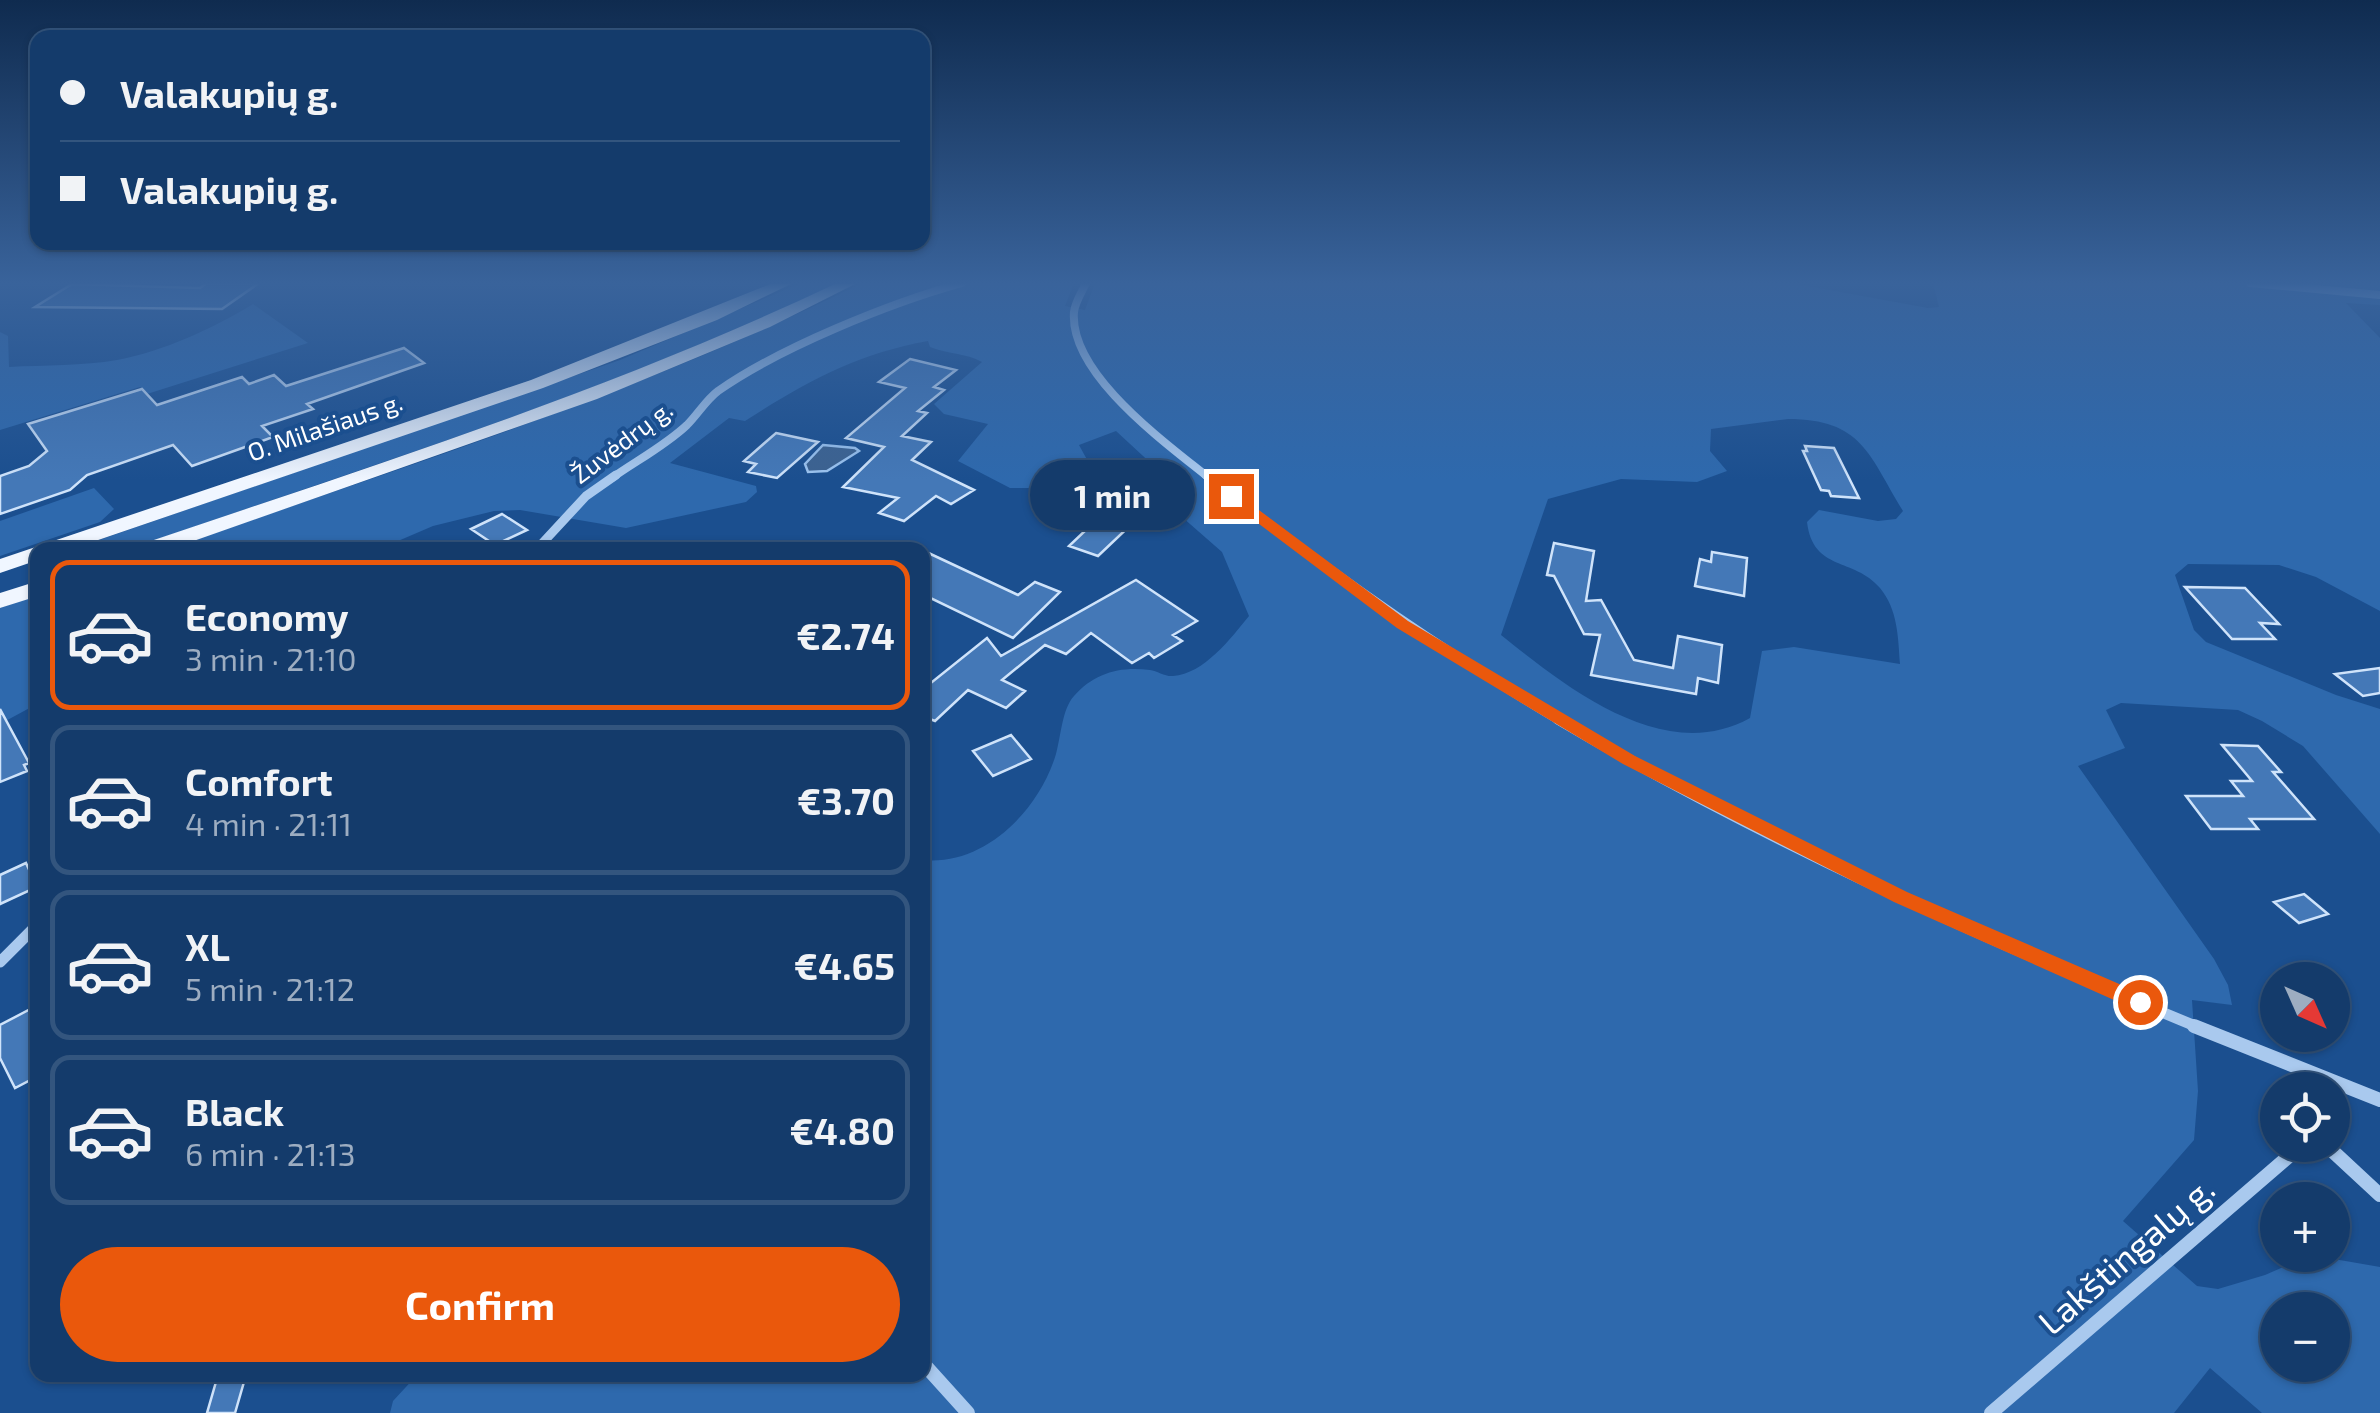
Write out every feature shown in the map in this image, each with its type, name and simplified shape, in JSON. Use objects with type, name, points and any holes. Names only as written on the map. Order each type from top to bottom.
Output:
[{"type":"main road","name":"O. Milašiaus g.","points":[[72,542],[537,384],[627,349]]},
{"type":"main road","name":"O. Milašiaus g.","points":[[170,542],[591,394],[701,349]]},
{"type":"main road","points":[[0,566],[30,557]]},
{"type":"main road","points":[[0,601],[30,591]]},
{"type":"street","name":"Žuvėdrų g.","points":[[543,542],[586,496],[685,426],[713,395],[738,378],[798,349]]},
{"type":"street","points":[[1082,349],[1097,374],[1172,446],[1278,534],[1403,624],[1520,698],[1738,818],[1900,897],[2292,1072]]},
{"type":"street","points":[[0,962],[30,932]]},
{"type":"street","points":[[2350,1092],[2380,1100]]},
{"type":"street","name":"Lakštingalų g.","points":[[1991,1413],[2282,1162]]},
{"type":"street","points":[[2344,1162],[2380,1195]]},
{"type":"street","points":[[930,1371],[968,1413]]},
{"type":"shaded area","points":[[0,349],[8,349],[9,367],[104,362],[157,349],[289,349],[147,394],[140,387],[0,430]]},
{"type":"shaded area","points":[[646,349],[688,349],[575,394],[149,542],[93,542]]},
{"type":"shaded area","points":[[718,349],[895,349],[832,371],[745,421],[729,418],[670,463],[756,486],[757,492],[746,502],[626,528],[520,510],[494,511],[433,526],[396,542],[189,542],[518,427]]},
{"type":"shaded area","points":[[936,349],[2380,349],[2380,611],[2316,577],[2279,565],[2188,564],[2175,575],[2194,630],[2206,642],[2380,709],[2380,834],[2303,746],[2238,710],[2121,703],[2106,710],[2125,748],[2078,766],[2214,959],[2228,985],[2232,1005],[2192,1000],[2198,1091],[2194,1140],[2123,1221],[2197,1286],[2218,1289],[2272,1272],[2350,1272],[2350,1262],[2380,1267],[2380,1413],[2262,1413],[2210,1368],[2174,1413],[390,1413],[393,1401],[411,1382],[930,1382],[930,860],[967,854],[1006,831],[1023,814],[1048,775],[1064,715],[1082,688],[1108,673],[1128,669],[1170,676],[1184,674],[1216,654],[1249,616],[1222,552],[1182,517],[1182,492],[1116,431],[1079,445],[1096,476],[1039,488],[1010,488],[958,461],[988,424],[944,414],[934,404],[982,362]],"holes":[[[1788,419],[1832,426],[1848,433],[1871,457],[1903,511],[1896,519],[1878,521],[1819,510],[1807,522],[1811,538],[1826,557],[1870,578],[1886,596],[1896,624],[1900,664],[1794,647],[1762,651],[1750,718],[1717,730],[1684,733],[1651,727],[1586,697],[1501,635],[1548,499],[1621,479],[1697,482],[1727,471],[1710,451],[1711,429]]]},
{"type":"shaded area","points":[[823,445],[859,451],[827,471],[808,472],[805,464]]},
{"type":"shaded area","points":[[94,488],[114,509],[100,522],[41,542],[30,542],[30,546],[0,556],[0,521]]},
{"type":"shaded area","points":[[30,597],[30,708],[0,724],[0,608]]},
{"type":"building","points":[[401,349],[424,363],[307,404],[313,409],[262,426],[273,437],[192,466],[173,445],[87,475],[70,490],[0,514],[0,476],[29,466],[47,451],[28,424],[142,389],[157,405],[242,377],[249,384],[274,375],[286,386]]},
{"type":"building","points":[[910,359],[956,370],[934,387],[944,390],[918,411],[927,413],[902,436],[931,442],[912,460],[974,490],[951,504],[936,496],[904,521],[879,513],[898,498],[843,487],[884,447],[846,438],[905,388],[879,382]]},
{"type":"building","points":[[776,433],[818,442],[777,478],[748,472],[756,464],[744,461]]},
{"type":"building","points":[[1805,446],[1834,448],[1859,498],[1831,496],[1829,491],[1821,490],[1803,451],[1807,451]]},
{"type":"building","points":[[1108,509],[1137,519],[1098,556],[1069,546]]},
{"type":"building","points":[[502,514],[527,530],[501,542],[490,542],[471,529]]},
{"type":"building","points":[[1554,543],[1594,551],[1586,601],[1601,600],[1634,660],[1673,668],[1678,636],[1722,645],[1718,683],[1698,678],[1696,694],[1591,675],[1600,635],[1584,634],[1554,576],[1547,575]]},
{"type":"building","points":[[1712,552],[1747,558],[1744,596],[1695,586],[1700,559],[1711,562]]},
{"type":"building","points":[[930,554],[1018,595],[1035,582],[1060,592],[1013,638],[930,598]]},
{"type":"building","points":[[1136,580],[1197,621],[1173,635],[1182,641],[1154,658],[1149,653],[1132,663],[1091,633],[1066,654],[1045,645],[1002,680],[1025,691],[1006,708],[968,690],[935,721],[930,719],[930,684],[987,638],[1001,656]]},
{"type":"building","points":[[2185,587],[2245,588],[2279,624],[2260,623],[2275,639],[2232,639]]},
{"type":"building","points":[[2380,668],[2380,693],[2363,696],[2335,674]]},
{"type":"building","points":[[0,709],[29,763],[24,765],[27,771],[0,782]]},
{"type":"building","points":[[1011,735],[1031,759],[993,776],[973,751]]},
{"type":"building","points":[[2222,745],[2258,746],[2281,772],[2273,772],[2314,819],[2250,819],[2258,829],[2211,829],[2186,796],[2243,796],[2231,781],[2252,781]]},
{"type":"building","points":[[26,863],[30,890],[0,904],[0,875]]},
{"type":"building","points":[[2304,894],[2328,914],[2299,923],[2274,902]]},
{"type":"building","points":[[30,1009],[30,1080],[15,1088],[0,1058],[0,1025]]},
{"type":"building","points":[[216,1382],[244,1382],[235,1413],[207,1413]]},
{"type":"route","points":[[1231,496],[1403,624],[1489,680],[1629,760],[1900,897],[2140,1002]]}]
